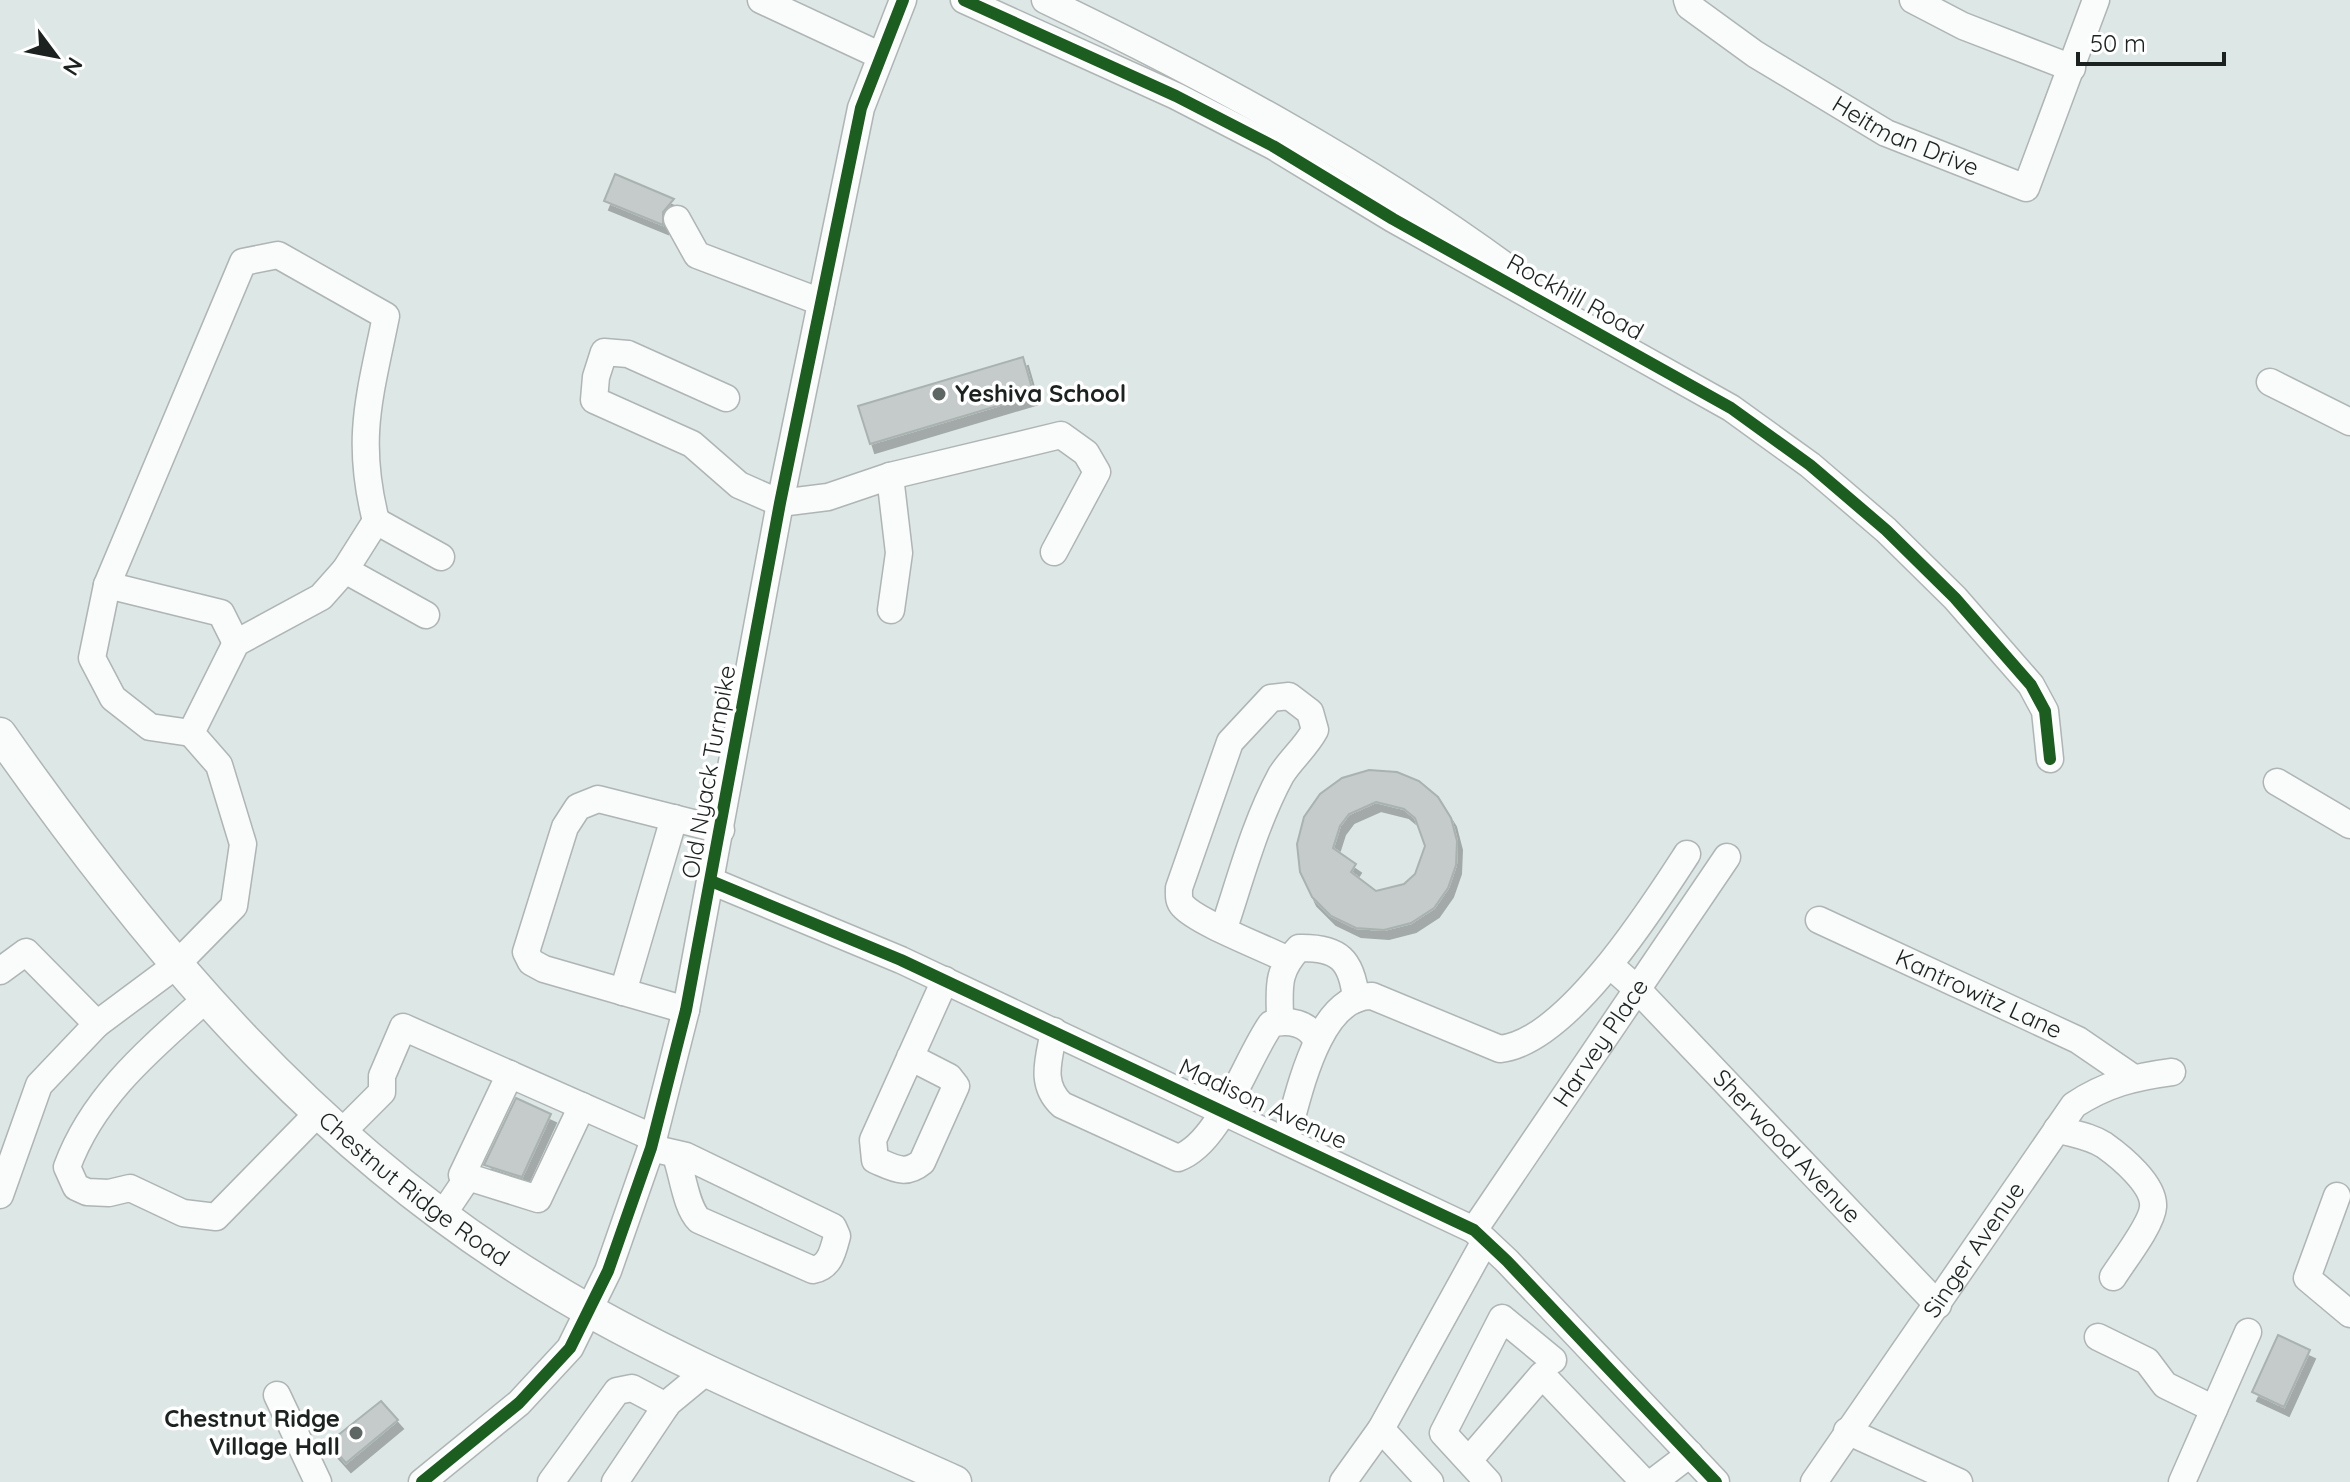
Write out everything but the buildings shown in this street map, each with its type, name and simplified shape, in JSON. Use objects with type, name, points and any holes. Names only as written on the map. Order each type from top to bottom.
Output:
[{"type":"main road","name":"Chestnut Ridge Road","points":[[0,734],[99,872],[205,1000],[328,1124],[441,1217],[590,1311],[668,1352],[955,1482]]},
{"type":"street","points":[[761,0],[879,55]]},
{"type":"street","name":"Old Nyack Turnpike","points":[[422,1482],[537,1387],[570,1348],[590,1311],[661,1147],[780,503],[861,108],[879,55],[903,0]]},
{"type":"street","name":"Rockhill Road","points":[[964,0],[1176,96],[1259,139],[1614,345],[1731,408],[1810,465],[1886,530],[1955,598],[2031,685],[2045,711],[2050,759]]},
{"type":"street","name":"Rockhill Road","points":[[1045,0],[1203,77],[1408,196],[1614,345]]},
{"type":"street","name":"Heitman Drive","points":[[1687,0],[1689,6],[1755,54],[1886,133],[2026,188],[2096,0]]},
{"type":"street","points":[[1913,0],[1963,26],[2072,68]]},
{"type":"street","points":[[677,219],[697,255],[821,302]]},
{"type":"street","points":[[0,1195],[39,1085],[97,1024],[175,966],[234,906],[243,844],[219,765],[191,733],[150,727],[113,698],[92,658],[107,585],[243,262],[278,255],[386,316],[365,412],[365,478],[376,521],[345,570],[321,597],[236,643],[191,733]]},
{"type":"street","points":[[726,398],[628,354],[604,352],[596,377],[594,400],[692,444],[739,485],[780,503],[828,497],[890,476],[1061,435],[1086,453],[1097,472],[1054,552]]},
{"type":"street","points":[[2270,382],[2350,422]]},
{"type":"street","points":[[890,476],[899,553],[891,610]]},
{"type":"street","points":[[376,521],[441,557]]},
{"type":"street","points":[[345,570],[426,615]]},
{"type":"street","points":[[107,585],[221,613],[236,643]]},
{"type":"street","points":[[1224,928],[1269,800],[1283,773],[1315,730],[1310,712],[1289,696],[1271,698],[1230,742],[1179,888],[1179,902],[1186,910],[1288,960]]},
{"type":"street","points":[[2277,782],[2350,825]]},
{"type":"street","points":[[686,1010],[544,969],[531,962],[526,952],[565,827],[578,807],[598,799],[721,830]]},
{"type":"street","points":[[623,992],[674,818]]},
{"type":"street","points":[[1286,1139],[1316,1040],[1356,999],[1372,996],[1500,1049],[1515,1048],[1557,1018],[1611,966],[1687,854]]},
{"type":"street","name":"Harvey Place","points":[[1343,1482],[1381,1429],[1479,1235],[1637,989],[1727,857]]},
{"type":"street","name":"Madison Avenue","points":[[711,881],[945,980],[1286,1139],[1479,1235],[1716,1482]]},
{"type":"street","name":"Kantrowitz Lane","points":[[1819,920],[2078,1040],[2132,1077]]},
{"type":"street","points":[[1054,1031],[1046,1075],[1049,1093],[1062,1105],[1178,1158],[1194,1152],[1208,1136],[1276,1023],[1278,989],[1288,960],[1299,948],[1326,948],[1345,961],[1354,977],[1356,999]]},
{"type":"street","points":[[0,971],[26,952],[97,1024]]},
{"type":"street","name":"Sherwood Avenue","points":[[1611,966],[1637,989],[1938,1305]]},
{"type":"street","points":[[910,1057],[945,980]]},
{"type":"street","points":[[205,1000],[145,1052],[102,1100],[76,1141],[67,1167],[76,1187],[87,1192],[109,1193],[130,1188],[183,1213],[216,1217],[328,1124],[382,1092],[382,1076],[403,1027],[582,1106],[661,1147],[708,1166],[833,1227],[837,1236],[832,1257],[821,1269],[813,1270],[699,1220],[691,1212],[687,1184],[661,1147]]},
{"type":"street","points":[[1276,1023],[1305,1027],[1316,1040]]},
{"type":"street","name":"Singer Avenue","points":[[1814,1482],[2074,1105],[2102,1087],[2132,1077],[2172,1072]]},
{"type":"street","points":[[510,1074],[462,1175],[538,1199],[582,1106]]},
{"type":"street","points":[[2057,1129],[2104,1145],[2133,1171],[2152,1198],[2154,1209],[2149,1220],[2113,1277]]},
{"type":"street","points":[[687,1184],[708,1166]]},
{"type":"street","points":[[441,1217],[468,1177]]},
{"type":"street","points":[[2337,1196],[2307,1278],[2350,1314]]},
{"type":"street","points":[[1488,1482],[1443,1433],[1502,1318],[1644,1482]]},
{"type":"street","points":[[1469,1460],[1548,1368],[1574,1331]]},
{"type":"street","points":[[2182,1482],[2248,1332]]},
{"type":"street","points":[[2098,1337],[2147,1361],[2165,1385],[2214,1409]]},
{"type":"street","points":[[667,1404],[668,1352]]},
{"type":"street","points":[[615,1482],[667,1404],[708,1370]]},
{"type":"street","points":[[551,1482],[617,1391],[639,1390],[667,1404]]},
{"type":"street","points":[[277,1395],[318,1482]]},
{"type":"street","points":[[1381,1429],[1430,1482]]},
{"type":"street","points":[[1847,1431],[1959,1482]]},
{"type":"street","points":[[1653,1482],[1690,1454]]},
{"type":"cycle path","points":[[422,1482],[519,1403],[570,1348],[608,1271],[651,1148],[686,1010],[780,503],[861,108],[903,0]]},
{"type":"cycle path","points":[[964,0],[1176,96],[1273,146],[1393,219],[1731,408],[1810,465],[1886,530],[1955,598],[2031,685],[2045,711],[2050,759]]},
{"type":"cycle path","points":[[711,881],[901,960],[1474,1230],[1716,1482]]},
{"type":"place","name":"Yeshiva School","points":[[939,394]]},
{"type":"place","name":"Chestnut Ridge Village Hall","points":[[356,1433]]}]
